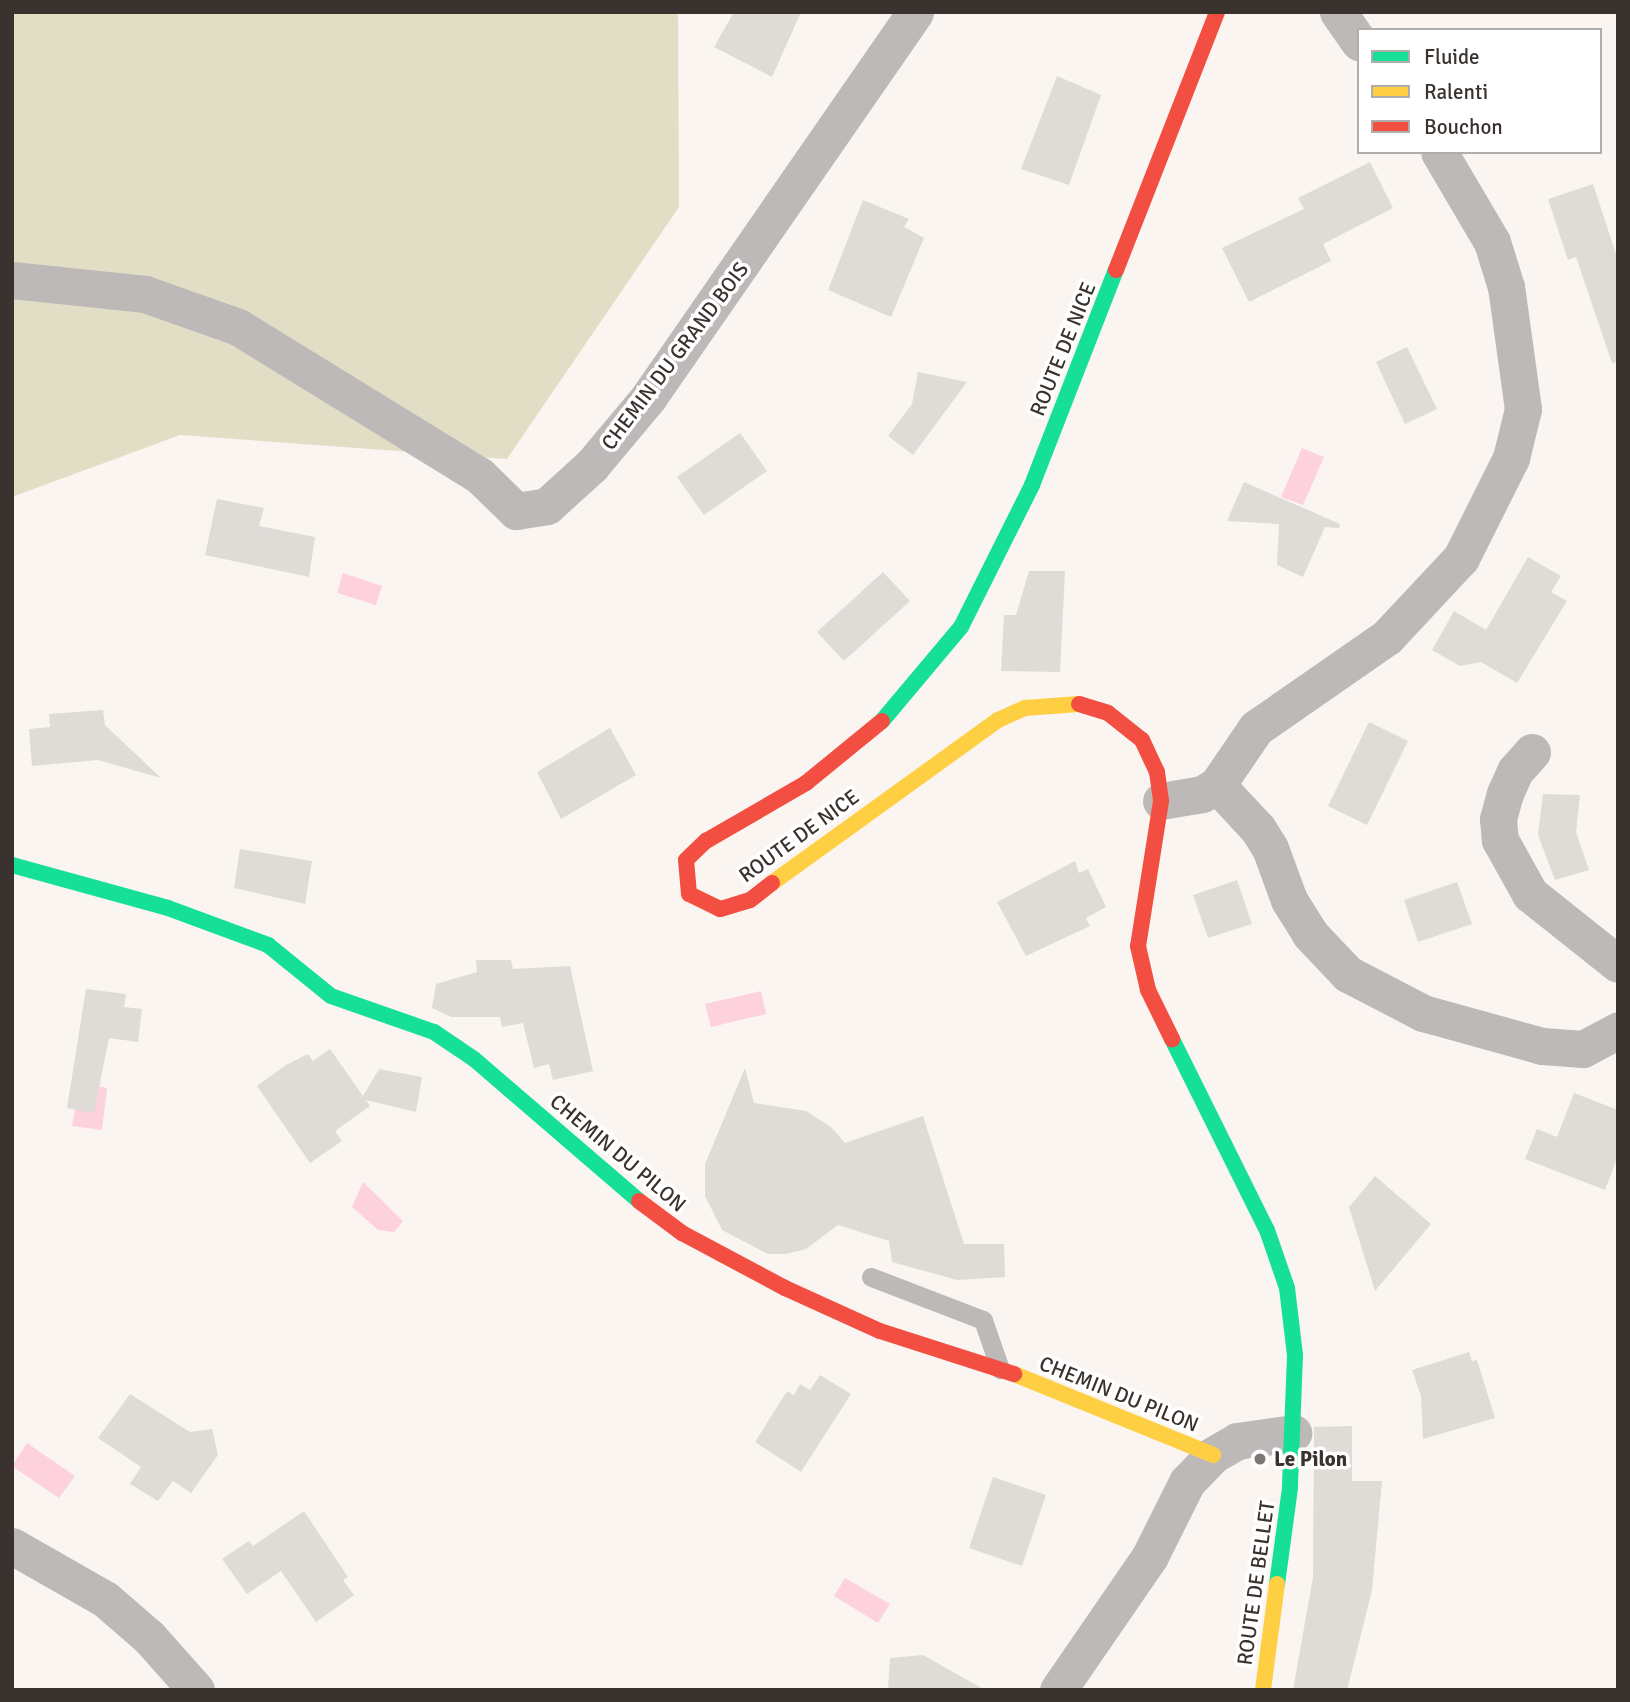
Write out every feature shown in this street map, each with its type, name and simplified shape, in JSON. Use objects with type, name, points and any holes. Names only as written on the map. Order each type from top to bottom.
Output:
[{"type":"main road","name":"ROUTE DE NICE","points":[[1217,12],[1032,485],[961,626],[912,690],[864,740],[806,783],[706,841],[686,860],[685,877],[689,894],[702,903],[720,909],[750,900],[975,734],[1025,708],[1056,702],[1077,702],[1108,713],[1142,740],[1157,772],[1161,801],[1138,946],[1148,989],[1267,1230],[1287,1288],[1295,1355]]},
{"type":"main road","name":"CHEMIN DU PILON","points":[[12,865],[168,908],[268,945],[331,996],[434,1032],[474,1059],[643,1205],[682,1233],[785,1288],[880,1331],[1000,1370],[1213,1455]]},
{"type":"main road","name":"ROUTE DE BELLET","points":[[1263,1690],[1293,1433],[1295,1355]]},
{"type":"street","name":"CHEMIN DU GRAND BOIS","points":[[12,280],[145,293],[238,327],[480,475],[516,511],[547,506],[592,465],[649,398],[915,12]]},
{"type":"street","points":[[1338,12],[1357,39]]},
{"type":"street","points":[[1161,801],[1202,794],[1217,785],[1256,728],[1387,637],[1454,567],[1489,507],[1511,458],[1523,409],[1506,287],[1492,242],[1440,154]]},
{"type":"street","points":[[1532,752],[1515,771],[1505,793],[1498,819],[1500,840],[1530,894],[1618,964]]},
{"type":"street","points":[[1217,785],[1258,829],[1270,848],[1289,900],[1310,933],[1348,974],[1423,1013],[1542,1046],[1583,1049],[1618,1030]]},
{"type":"street","points":[[1058,1690],[1150,1556],[1187,1482],[1213,1455],[1237,1441],[1293,1433]]},
{"type":"street","points":[[12,1546],[105,1599],[149,1637],[196,1690]]},
{"type":"lane","points":[[871,1277],[984,1320],[1000,1370]]},
{"type":"shaded area","points":[[12,12],[678,12],[679,207],[507,459],[180,435],[12,497]]},
{"type":"shaded area","points":[[1302,448],[1324,457],[1303,505],[1281,497]]},
{"type":"shaded area","points":[[343,573],[382,586],[376,605],[337,593]]},
{"type":"shaded area","points":[[761,991],[766,1014],[711,1027],[705,1004]]},
{"type":"shaded area","points":[[79,1083],[107,1088],[102,1130],[72,1126]]},
{"type":"shaded area","points":[[363,1182],[403,1221],[394,1232],[378,1230],[352,1207]]},
{"type":"shaded area","points":[[27,1443],[75,1476],[59,1498],[12,1466]]},
{"type":"shaded area","points":[[845,1578],[890,1604],[878,1623],[834,1596]]},
{"type":"building","points":[[734,12],[801,12],[772,77],[714,47]]},
{"type":"building","points":[[1057,76],[1101,95],[1069,185],[1021,169]]},
{"type":"building","points":[[1370,162],[1393,208],[1323,244],[1331,261],[1249,302],[1222,248],[1304,209],[1298,198]]},
{"type":"building","points":[[1593,184],[1618,260],[1618,362],[1612,363],[1576,257],[1568,260],[1548,199]]},
{"type":"building","points":[[863,200],[909,219],[904,227],[924,238],[891,317],[828,290]]},
{"type":"building","points":[[1407,347],[1437,409],[1405,424],[1376,362]]},
{"type":"building","points":[[918,372],[967,382],[913,455],[888,436],[912,404]]},
{"type":"building","points":[[740,433],[767,471],[704,515],[677,477]]},
{"type":"building","points":[[1244,482],[1340,524],[1339,528],[1325,527],[1303,577],[1277,565],[1279,524],[1227,521]]},
{"type":"building","points":[[217,499],[264,508],[259,526],[315,537],[309,577],[205,555]]},
{"type":"building","points":[[1528,557],[1561,576],[1551,592],[1567,601],[1517,683],[1481,662],[1460,666],[1432,650],[1454,611],[1486,630]]},
{"type":"building","points":[[1029,571],[1065,571],[1060,672],[1001,671],[1004,615],[1016,615]]},
{"type":"building","points":[[883,572],[910,601],[844,661],[817,632]]},
{"type":"building","points":[[103,710],[105,725],[161,778],[98,760],[32,766],[29,729],[50,727],[49,714]]},
{"type":"building","points":[[1369,722],[1408,741],[1367,825],[1328,806]]},
{"type":"building","points":[[610,728],[636,775],[561,819],[537,772]]},
{"type":"building","points":[[1543,794],[1580,795],[1576,832],[1589,870],[1555,880],[1538,835]]},
{"type":"building","points":[[240,849],[312,861],[305,904],[234,888]]},
{"type":"building","points":[[1075,861],[1079,873],[1088,869],[1106,907],[1086,918],[1090,926],[1026,956],[997,902]]},
{"type":"building","points":[[1237,880],[1252,924],[1208,938],[1193,895]]},
{"type":"building","points":[[1457,882],[1472,924],[1418,942],[1404,900]]},
{"type":"building","points":[[476,960],[511,960],[513,969],[570,966],[593,1071],[553,1080],[549,1064],[534,1068],[523,1023],[502,1027],[500,1017],[451,1017],[432,1008],[436,984],[477,972]]},
{"type":"building","points":[[86,989],[126,994],[124,1007],[142,1009],[138,1042],[109,1038],[94,1113],[67,1108]]},
{"type":"building","points":[[330,1049],[363,1096],[379,1069],[422,1077],[416,1112],[366,1100],[370,1106],[335,1131],[342,1141],[310,1163],[257,1086],[286,1065],[308,1054],[313,1061]]},
{"type":"building","points":[[745,1068],[754,1103],[806,1111],[831,1127],[845,1143],[923,1116],[964,1244],[1004,1244],[1005,1277],[957,1280],[892,1262],[889,1241],[838,1225],[806,1249],[786,1254],[768,1254],[722,1230],[705,1196],[705,1164]]},
{"type":"building","points":[[1574,1093],[1618,1110],[1618,1156],[1605,1190],[1525,1159],[1537,1129],[1557,1137]]},
{"type":"building","points":[[1375,1176],[1431,1224],[1375,1291],[1349,1207]]},
{"type":"building","points":[[1469,1352],[1472,1361],[1477,1360],[1495,1418],[1423,1439],[1421,1396],[1412,1370]]},
{"type":"building","points":[[820,1375],[851,1394],[801,1472],[755,1442],[787,1391],[794,1395],[800,1384],[810,1390]]},
{"type":"building","points":[[130,1394],[190,1432],[212,1429],[218,1455],[191,1493],[173,1481],[158,1501],[130,1484],[141,1467],[98,1438]]},
{"type":"building","points":[[1352,1426],[1352,1481],[1382,1481],[1372,1590],[1347,1690],[1293,1690],[1313,1577],[1314,1427]]},
{"type":"building","points":[[993,1477],[1046,1495],[1022,1566],[969,1548]]},
{"type":"building","points":[[304,1511],[348,1577],[343,1580],[354,1595],[316,1622],[281,1571],[247,1594],[222,1559],[249,1541],[253,1546]]},
{"type":"building","points":[[923,1655],[985,1690],[888,1690],[890,1658]]},
{"type":"traffic: fast","points":[[882,721],[961,627],[1032,485],[1116,270]]},
{"type":"traffic: fast","points":[[12,865],[168,908],[268,945],[331,996],[434,1032],[474,1059],[639,1201]]},
{"type":"traffic: fast","points":[[1172,1039],[1267,1230],[1287,1288],[1295,1355],[1290,1488],[1277,1584]]},
{"type":"traffic: slow","points":[[772,883],[998,720],[1025,708],[1079,704]]},
{"type":"traffic: slow","points":[[1014,1374],[1213,1455]]},
{"type":"traffic: slow","points":[[1263,1690],[1277,1584]]},
{"type":"traffic: jam","points":[[1116,270],[1217,12]]},
{"type":"traffic: jam","points":[[1079,704],[1108,713],[1142,740],[1157,772],[1161,801],[1138,946],[1148,990],[1172,1039]]},
{"type":"traffic: jam","points":[[772,883],[750,900],[720,909],[689,894],[686,860],[706,841],[806,783],[882,721]]},
{"type":"traffic: jam","points":[[639,1201],[682,1233],[785,1288],[880,1331],[1014,1374]]},
{"type":"place","name":"Le Pilon","points":[[1260,1459]]}]
